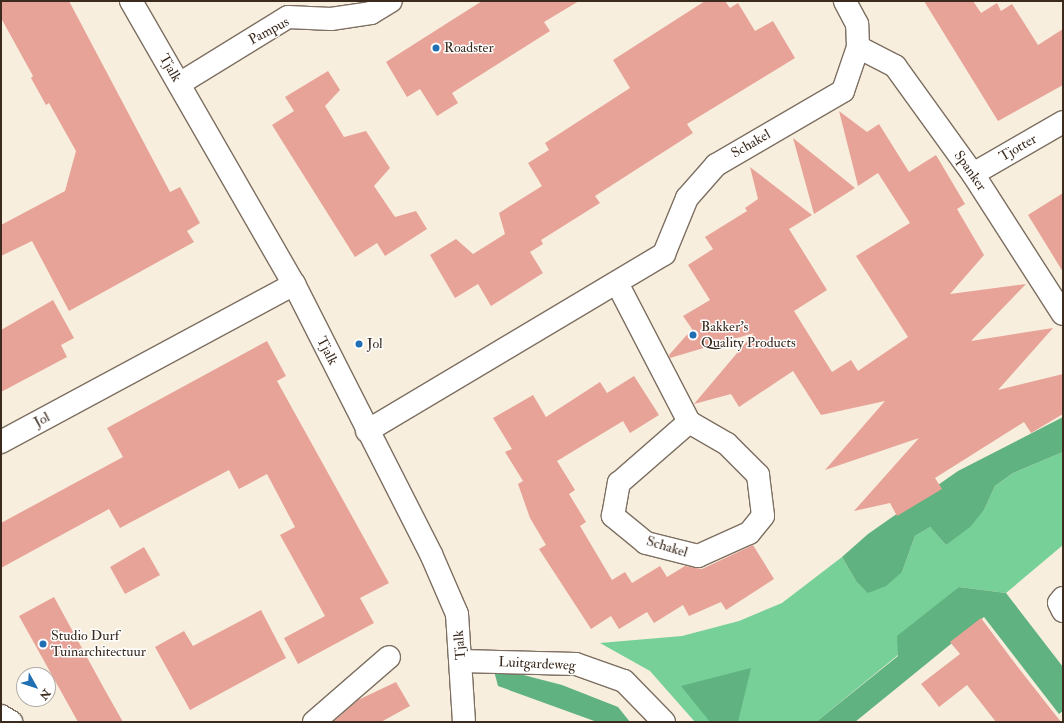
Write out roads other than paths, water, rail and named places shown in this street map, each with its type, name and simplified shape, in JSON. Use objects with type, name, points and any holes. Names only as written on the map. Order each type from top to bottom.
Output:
[{"type":"street","name":"Tjalk","points":[[131,1],[294,284],[367,431],[431,554],[457,614],[462,661],[464,722]]},
{"type":"street","name":"Pampus","points":[[179,84],[288,17],[338,18],[371,13],[391,1]]},
{"type":"street","name":"Schakel","points":[[367,431],[664,254],[687,198],[716,165],[843,91],[858,47],[858,24],[845,1]]},
{"type":"street","name":"Spanker","points":[[858,47],[895,66],[973,174],[1063,314]]},
{"type":"street","name":"Tjotter","points":[[973,174],[1063,122]]},
{"type":"street","points":[[617,283],[689,422]]},
{"type":"street","name":"Jol","points":[[1,442],[294,284]]},
{"type":"street","name":"Schakel","points":[[689,422],[727,444],[758,476],[763,516],[749,533],[698,556],[646,543],[613,516],[619,483],[689,422]]},
{"type":"street","points":[[1063,598],[1059,603],[1063,611]]},
{"type":"street","points":[[314,722],[389,657]]},
{"type":"street","name":"Luitgardeweg","points":[[462,661],[576,664],[624,681],[664,722]]},
{"type":"street","points":[[1,716],[11,722]]},
{"type":"place","name":"Roadster","points":[[436,48]]},
{"type":"place","name":"Bakker's Quality Products","points":[[693,335]]},
{"type":"place","name":"Jol","points":[[359,344]]},
{"type":"place","name":"Studio Durf Tuinarchitectuur","points":[[43,644]]}]
